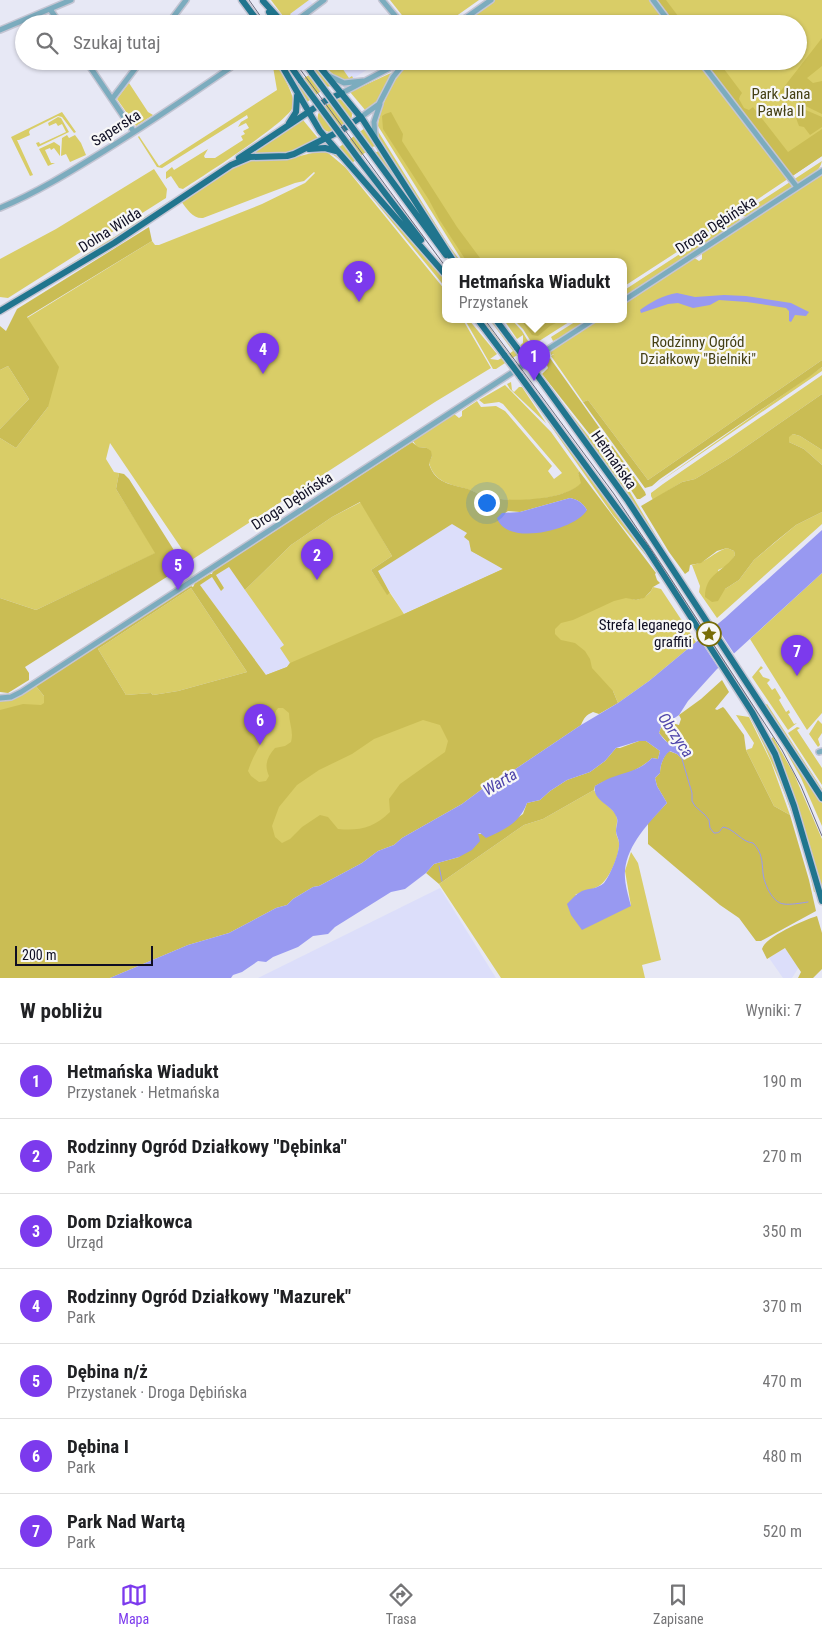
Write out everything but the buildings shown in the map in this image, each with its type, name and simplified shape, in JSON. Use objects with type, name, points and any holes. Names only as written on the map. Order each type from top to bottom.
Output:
[{"type":"main road","points":[[243,0],[251,15]]},
{"type":"main road","points":[[243,0],[254,15]]},
{"type":"main road","points":[[262,1],[271,15]]},
{"type":"main road","points":[[262,1],[275,15]]},
{"type":"main road","points":[[284,70],[309,113],[327,138],[442,271]]},
{"type":"main road","points":[[293,70],[442,270]]},
{"type":"main road","points":[[310,70],[449,258]]},
{"type":"main road","points":[[324,72],[361,117],[450,258]]},
{"type":"main road","points":[[284,128],[292,120],[296,112],[298,103],[296,91]]},
{"type":"main road","name":"Dolna Wilda","points":[[0,311],[114,243],[231,165],[245,153],[309,113],[329,98],[342,93]]},
{"type":"main road","name":"Dolna Wilda","points":[[231,165],[246,158],[287,156],[327,138],[361,117]]},
{"type":"main road","points":[[303,150],[328,148],[343,156]]},
{"type":"main road","name":"Hetmańska","points":[[480,323],[622,514],[744,699],[764,733],[781,769],[822,901]]},
{"type":"main road","name":"Hetmańska","points":[[498,323],[617,484],[822,798]]},
{"type":"street","points":[[36,15],[71,0]]},
{"type":"street","points":[[175,15],[186,0]]},
{"type":"street","points":[[304,15],[324,0]]},
{"type":"street","points":[[382,0],[394,15]]},
{"type":"street","points":[[470,15],[491,0]]},
{"type":"street","points":[[653,0],[664,15]]},
{"type":"street","points":[[50,9],[54,15]]},
{"type":"street","points":[[0,30],[15,24]]},
{"type":"street","points":[[92,70],[134,132]]},
{"type":"street","points":[[112,99],[134,70]]},
{"type":"street","name":"Saperska","points":[[0,208],[43,187],[134,132],[227,70]]},
{"type":"street","points":[[342,93],[387,70]]},
{"type":"street","points":[[377,142],[374,133],[374,122],[382,99],[398,70]]},
{"type":"street","points":[[707,70],[797,187]]},
{"type":"street","points":[[324,72],[333,79],[343,83],[366,81]]},
{"type":"street","points":[[361,117],[377,106],[382,99]]},
{"type":"street","name":"Droga Dębińska","points":[[627,298],[822,171]]},
{"type":"street","name":"Droga Dębińska","points":[[1,698],[14,696],[21,692],[588,323]]},
{"type":"shaded area","points":[[309,0],[314,5],[301,15],[289,14]]},
{"type":"shaded area","points":[[654,0],[666,0],[677,15],[665,15]]},
{"type":"shaded area","points":[[822,38],[822,66],[807,78],[813,83],[822,81],[822,114],[791,99],[793,97],[786,91],[781,94],[780,92],[797,70],[807,70],[807,57]]},
{"type":"shaded area","points":[[336,70],[367,70],[349,81]]},
{"type":"shaded area","points":[[708,70],[725,70],[742,93],[739,99],[744,108],[749,110],[753,107],[788,152],[822,129],[822,156],[791,177]]},
{"type":"shaded area","points":[[801,108],[822,117],[822,127],[810,135],[804,127],[799,126],[796,118]]},
{"type":"shaded area","points":[[391,112],[403,134],[402,141],[457,227],[480,258],[464,258],[383,129],[382,116]]},
{"type":"shaded area","points":[[149,227],[152,241],[27,317],[59,367],[48,407],[16,448],[0,438],[0,429],[29,399],[8,366],[0,370],[0,326],[6,331],[17,309]]},
{"type":"shaded area","points":[[523,323],[556,323],[538,336],[532,335]]},
{"type":"shaded area","points":[[550,358],[646,495],[637,499],[617,469],[542,374],[548,368],[546,362]]},
{"type":"shaded area","points":[[822,360],[822,367],[809,377],[652,486],[645,488],[583,402],[588,400],[648,480]]},
{"type":"shaded area","points":[[822,394],[822,450],[800,436],[793,434],[789,437],[789,442],[804,449],[822,465],[822,512],[796,525],[775,542],[754,560],[739,580],[725,589],[718,601],[712,602],[705,597],[708,583],[716,573],[731,561],[735,555],[734,551],[727,548],[717,551],[701,563],[690,565],[689,571],[685,574],[641,506],[682,482],[695,479],[731,457]]},
{"type":"shaded area","points":[[412,442],[418,447],[427,448],[431,451],[432,456],[429,464],[439,479],[483,496],[514,500],[564,493],[574,489],[581,483],[579,471],[656,573],[657,580],[660,583],[653,587],[644,598],[636,600],[626,598],[614,601],[573,620],[561,623],[555,629],[555,634],[561,640],[575,643],[585,651],[590,659],[592,668],[613,691],[618,703],[599,714],[593,712],[589,714],[581,725],[508,774],[493,781],[462,804],[402,838],[394,845],[378,851],[362,863],[319,886],[313,887],[293,899],[287,905],[276,908],[229,933],[188,945],[110,978],[0,978],[0,710],[23,704],[41,705],[44,703],[44,696],[35,685],[172,596],[191,586],[193,587],[195,583],[212,574],[213,571]],"holes":[[[570,498],[580,502],[587,510],[498,518],[508,511],[520,512]],[[360,502],[392,556],[371,570],[387,595],[390,593],[378,571],[452,524],[467,533],[464,537],[469,541],[471,551],[503,569],[266,675],[200,585],[212,577],[221,591],[224,588],[216,575],[229,567],[245,590],[291,545],[332,517]],[[191,588],[247,672],[178,691],[153,695],[151,693],[126,695],[98,649]],[[278,708],[283,708],[289,713],[291,742],[272,751],[267,765],[269,776],[266,781],[259,782],[248,771],[255,754],[271,727]],[[423,720],[440,725],[448,741],[445,752],[400,784],[389,799],[390,812],[378,822],[359,829],[338,829],[328,817],[320,815],[302,827],[290,839],[282,843],[275,837],[272,826],[279,807],[297,785],[319,770],[352,754],[374,739]]]},
{"type":"shaded area","points":[[119,473],[124,474],[129,479],[184,566],[25,667],[29,673],[29,680],[8,693],[0,692],[0,598],[36,610],[155,553],[116,489]]},
{"type":"shaded area","points":[[452,523],[467,533],[465,537],[491,561],[504,569],[404,614],[377,571]]},
{"type":"shaded area","points":[[229,567],[285,645],[290,663],[287,667],[266,675],[200,585],[212,577],[221,590],[224,588],[216,575]]},
{"type":"shaded area","points":[[722,680],[729,692],[715,709],[723,707],[744,735],[746,750],[774,806],[790,815],[816,911],[761,941],[756,941],[739,918],[720,905],[648,844],[648,823],[667,803],[657,786],[655,778],[660,773],[662,761],[669,751],[677,754],[682,759],[659,733],[661,727],[669,722],[679,725],[681,719],[679,715]]},
{"type":"shaded area","points":[[639,741],[646,741],[660,751],[658,759],[652,758],[639,768],[595,786],[594,790],[543,819],[524,825],[439,884],[426,873],[434,864],[459,857],[477,834],[494,834],[523,814],[527,803],[540,800],[567,780],[590,772],[605,761],[616,748]]},
{"type":"shaded area","points":[[440,888],[496,978],[258,978]]},
{"type":"shaded area","points":[[817,916],[822,933],[822,969],[813,978],[798,978],[801,972],[785,948],[767,959],[762,949],[770,939],[795,925]]},
{"type":"shaded area","points":[[785,948],[799,967],[792,978],[783,978],[769,958]]},
{"type":"green space","points":[[271,0],[309,0],[291,15],[282,15]]},
{"type":"green space","points":[[390,0],[479,0],[458,15],[402,15]]},
{"type":"green space","name":"Park Jana Pawła II","points":[[495,0],[822,0],[822,156],[740,211],[736,206],[734,208],[737,213],[627,284],[627,258],[460,258],[378,126],[389,91],[402,70],[807,70],[807,15],[474,15]]},
{"type":"green space","points":[[274,70],[280,70],[293,97],[293,107],[287,115],[260,137],[183,189],[179,188],[171,176],[166,179],[166,172],[172,167],[174,170],[208,149],[204,156],[205,158],[215,158],[243,140],[241,136],[245,134],[243,131],[249,128],[246,123],[238,127],[241,122],[248,118],[247,115],[162,168],[157,167],[138,137],[159,166],[277,90]]},
{"type":"green space","points":[[319,70],[332,86],[326,87],[306,103],[295,84]]},
{"type":"green space","points":[[329,70],[343,70],[349,78],[352,76],[354,80],[339,78]]},
{"type":"green space","points":[[391,73],[379,99],[366,111],[350,92]]},
{"type":"green space","points":[[129,83],[148,112],[153,115],[136,126],[117,99]]},
{"type":"green space","points":[[336,99],[343,101],[351,109],[352,117],[348,124],[340,130],[329,132],[321,126],[318,116],[324,106]]},
{"type":"green space","points":[[62,112],[76,132],[74,133],[62,117],[58,116],[30,130],[30,135],[17,140],[33,175],[30,176],[11,137]]},
{"type":"green space","points":[[58,117],[61,118],[69,132],[38,147],[36,143],[39,142],[40,144],[66,132],[62,124],[58,126],[56,123],[49,126],[48,123]]},
{"type":"green space","points":[[303,120],[318,140],[287,152],[253,153]]},
{"type":"green space","points":[[365,128],[376,146],[352,163],[338,148]]},
{"type":"green space","points":[[376,128],[458,258],[454,258],[378,138]]},
{"type":"green space","points":[[67,135],[69,138],[75,135],[86,155],[70,162],[66,154],[61,156],[62,138]]},
{"type":"green space","points":[[54,142],[60,146],[60,156],[54,148],[45,150],[51,163],[55,163],[48,166],[39,149]]},
{"type":"green space","points":[[324,150],[324,152],[327,152],[345,167],[442,286],[442,323],[465,323],[491,368],[435,402],[190,561],[110,443],[106,459],[114,472],[119,473],[116,489],[156,553],[36,610],[0,598],[0,438],[16,448],[48,407],[30,323],[27,318],[152,241],[155,245],[159,245],[262,204],[305,183],[315,173],[304,181],[203,218],[193,215],[181,201],[232,167],[245,161],[262,158],[288,159]]},
{"type":"green space","points":[[379,151],[429,228],[374,153]]},
{"type":"green space","points":[[333,152],[337,155],[437,269],[442,276],[442,283],[343,162],[332,154]]},
{"type":"green space","points":[[822,161],[819,168],[810,176],[799,183],[793,180]]},
{"type":"green space","points":[[154,169],[167,189],[166,198],[8,298],[0,297],[0,259],[56,229]]},
{"type":"green space","name":"Rodzinny Ogród Działkowy \"Bielniki\"","points":[[822,173],[822,360],[648,480],[588,400],[583,402],[551,356],[554,354],[551,355],[550,350],[592,323],[627,323],[627,300],[693,257],[699,261],[702,259],[702,252]]},
{"type":"green space","points":[[790,182],[793,187],[747,217],[741,214]]},
{"type":"green space","points":[[174,198],[115,239],[0,307],[116,236]]},
{"type":"green space","points":[[738,216],[739,222],[627,295],[627,288]]},
{"type":"green space","points":[[467,323],[471,323],[497,354],[490,359],[498,360],[507,355],[483,323],[486,323],[509,354],[513,351],[492,323],[495,323],[514,350],[523,343],[523,335],[517,339],[506,323],[515,323],[531,346],[496,369],[493,369]]},
{"type":"green space","points":[[517,323],[567,323],[533,345]]},
{"type":"green space","points":[[573,323],[585,323],[553,341],[551,337]]},
{"type":"green space","points":[[8,366],[29,399],[0,429],[0,370]]},
{"type":"green space","points":[[822,367],[822,371],[655,485]]},
{"type":"green space","points":[[822,375],[822,394],[731,457],[695,479],[682,482],[653,500],[651,493],[663,484]]},
{"type":"green space","points":[[543,379],[621,477],[667,554],[608,468]]},
{"type":"green space","points":[[511,382],[514,392],[519,387],[522,387],[546,423],[510,389],[507,384]]},
{"type":"green space","points":[[505,385],[551,432],[579,471],[582,483],[574,489],[552,497],[539,499],[502,499],[486,497],[449,484],[435,475],[429,463],[432,456],[427,448],[417,447],[413,441],[453,413],[459,418],[462,416],[462,411],[477,401],[481,407],[496,406],[505,411],[552,466],[548,471],[554,479],[562,473],[503,404],[499,402],[484,404],[479,400]]},
{"type":"green space","points":[[525,389],[604,495],[652,563],[613,515]]},
{"type":"green space","points":[[793,434],[800,436],[822,450],[822,465],[804,449],[789,442],[789,436]]},
{"type":"green space","points":[[361,502],[392,556],[371,570],[387,594],[390,593],[404,614],[503,569],[471,551],[636,600],[646,596],[653,587],[661,589],[696,642],[649,681],[618,703],[613,691],[458,796],[0,978],[0,700],[35,685],[44,696],[45,701],[149,699],[266,675],[287,667],[290,663],[280,648],[284,645],[245,590],[291,545],[332,517]]},
{"type":"green space","points":[[822,512],[822,524],[717,618],[699,592],[700,586],[692,565],[702,562],[727,548],[734,551],[735,555],[729,565],[718,570],[725,589],[739,580],[754,560],[796,525]]},
{"type":"green space","points":[[822,573],[822,713],[807,730],[750,639]]},
{"type":"green space","points":[[191,588],[247,672],[178,691],[153,695],[151,693],[126,695],[98,649]]},
{"type":"green space","points":[[761,666],[763,668],[759,671],[763,677],[770,680],[767,683],[772,690],[775,688],[786,712],[789,710],[790,713],[788,714],[794,724],[797,723],[788,730],[752,677]]},
{"type":"green space","points":[[767,704],[822,789],[822,794],[765,705]]},
{"type":"green space","points":[[751,714],[766,742],[785,787],[816,892],[814,892],[802,846],[779,779],[749,715]]},
{"type":"green space","points":[[736,715],[749,717],[771,762],[790,815],[774,806],[746,750],[752,748],[754,743]]},
{"type":"green space","points":[[818,720],[822,724],[822,733],[818,739],[820,745],[818,747],[809,734]]},
{"type":"green space","points":[[797,727],[800,728],[797,730],[822,768],[822,785],[788,733]]},
{"type":"green space","points":[[777,735],[822,803],[822,826],[801,778]]},
{"type":"green space","points":[[773,737],[794,774],[822,839],[822,888],[792,791],[770,740]]},
{"type":"green space","points":[[594,790],[616,815],[616,832],[619,842],[618,854],[609,874],[601,884],[575,895],[631,906],[625,871],[631,852],[638,863],[661,960],[642,965],[645,978],[501,978],[439,884],[524,825],[543,819]]},
{"type":"water","points":[[677,293],[695,297],[746,296],[791,303],[809,312],[806,316],[795,315],[791,322],[789,321],[789,311],[786,308],[719,300],[710,305],[693,308],[678,303],[668,304],[641,313],[640,310],[653,302],[667,295]]},
{"type":"water","points":[[570,498],[580,502],[587,510],[570,524],[556,529],[527,533],[513,532],[503,527],[497,518],[502,513],[520,512]]},
{"type":"water","name":"Warta","points":[[822,530],[822,573],[717,669],[688,701],[679,715],[661,727],[659,733],[668,743],[676,745],[682,753],[682,759],[670,751],[662,761],[660,773],[655,778],[657,786],[667,803],[640,834],[630,852],[625,871],[625,880],[631,906],[582,930],[571,915],[567,904],[580,892],[604,883],[612,870],[618,852],[617,818],[614,812],[596,795],[595,786],[637,768],[652,758],[658,759],[660,751],[646,741],[639,741],[616,748],[605,761],[590,772],[567,780],[540,800],[527,803],[516,821],[505,829],[486,838],[480,833],[478,834],[480,841],[472,850],[459,857],[434,864],[426,873],[405,889],[391,892],[335,927],[328,934],[313,936],[298,947],[273,957],[266,962],[258,961],[231,978],[110,978],[188,945],[229,933],[276,908],[287,905],[293,899],[313,887],[319,886],[362,863],[378,851],[394,845],[402,838],[462,804],[493,781],[508,774],[649,681],[725,618]]},
{"type":"pier","points":[[714,623],[735,655],[720,670],[698,637]]},
{"type":"waterway","name":"Obrzyca","points":[[682,759],[692,793],[692,801],[709,820],[710,828],[714,833],[719,832],[723,827],[727,828],[753,843],[761,857],[767,887],[772,896],[780,903],[796,904],[808,902]]},
{"type":"waterway","points":[[439,866],[442,881]]},
{"type":"tram line","points":[[249,0],[260,15]]},
{"type":"tram line","points":[[301,70],[442,262]]},
{"type":"tram line","points":[[487,323],[614,494],[667,573],[782,750],[801,786],[822,836]]},
{"type":"place","name":"Dom Działkowca","points":[[359,302]]},
{"type":"place","name":"Rodzinny Ogród Działkowy \"Mazurek\"","points":[[263,374]]},
{"type":"place","name":"Hetmańska Wiadukt","points":[[534,381]]},
{"type":"place","name":"Rodzinny Ogród Działkowy \"Dębinka\"","points":[[317,580]]},
{"type":"place","name":"Dębina n/ż","points":[[178,590]]},
{"type":"place","name":"Strefa leganego graffiti","points":[[709,634]]},
{"type":"place","name":"Park Nad Wartą","points":[[797,676]]},
{"type":"place","name":"Dębina I","points":[[260,745]]}]
